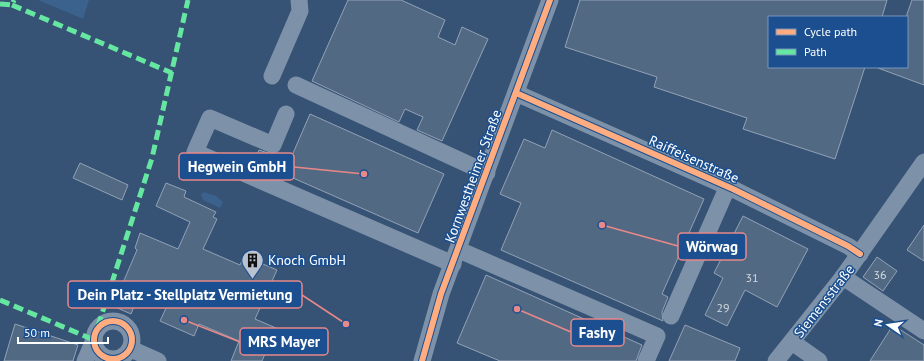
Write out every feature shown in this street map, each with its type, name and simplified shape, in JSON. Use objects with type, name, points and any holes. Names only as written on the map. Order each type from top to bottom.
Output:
[{"type":"street","points":[[272,76],[300,11],[299,0]]},
{"type":"street","name":"Kornwestheimer Straße","points":[[422,361],[441,294],[456,257],[550,0]]},
{"type":"street","points":[[296,85],[487,172]]},
{"type":"street","name":"Raiffeisenstraße","points":[[516,93],[728,186],[848,246],[860,254]]},
{"type":"street","points":[[286,114],[273,145],[210,118],[195,152],[657,336],[646,361]]},
{"type":"street","name":"Siemensstraße","points":[[776,361],[843,277],[924,162]]},
{"type":"street","points":[[672,316],[728,186]]},
{"type":"street","points":[[843,277],[924,331]]},
{"type":"street","points":[[86,361],[97,330],[103,324],[111,321],[119,322],[126,326],[131,332],[133,341],[131,349],[126,356],[110,360],[102,356],[96,350],[94,340]]},
{"type":"street","points":[[792,342],[819,361]]},
{"type":"street","points":[[131,349],[158,361]]},
{"type":"water","points":[[38,0],[89,0],[83,19]]},
{"type":"water","points":[[204,192],[216,196],[223,202],[220,208],[203,200],[201,195]]},
{"type":"building","points":[[348,0],[401,0],[445,20],[438,37],[455,45],[462,27],[488,39],[442,141],[417,130],[423,117],[405,109],[399,122],[312,81]]},
{"type":"building","points":[[580,0],[887,0],[882,16],[768,16],[768,68],[865,68],[835,159],[743,129],[747,118],[654,87],[657,77],[565,47]]},
{"type":"building","points":[[912,0],[924,0],[924,85],[878,68],[908,68],[907,14]]},
{"type":"building","points":[[310,114],[444,174],[418,233],[284,174]]},
{"type":"building","points":[[552,130],[704,199],[662,294],[668,297],[662,312],[663,321],[501,250],[521,203],[500,194],[524,139],[545,148]]},
{"type":"building","points":[[259,150],[271,154],[266,167],[254,162]]},
{"type":"building","points":[[80,163],[128,185],[122,200],[73,178]]},
{"type":"building","points":[[166,183],[186,191],[184,197],[216,212],[213,217],[217,219],[203,249],[240,265],[244,256],[277,270],[255,319],[276,328],[262,361],[231,361],[239,341],[199,324],[194,336],[160,321],[167,306],[139,294],[131,314],[113,306],[137,250],[135,248],[140,233],[178,249],[190,222],[156,206]]},
{"type":"building","points":[[743,216],[808,249],[777,307],[745,290],[727,326],[705,315],[723,278],[714,273]]},
{"type":"building","points":[[924,225],[924,261],[907,250]]},
{"type":"building","points":[[877,257],[897,271],[883,291],[863,277]]},
{"type":"building","points":[[486,275],[642,345],[636,361],[500,361],[457,343]]},
{"type":"building","points":[[15,324],[78,345],[73,361],[4,361]]},
{"type":"building","points":[[685,325],[740,348],[735,361],[669,361]]},
{"type":"building","points":[[893,325],[924,345],[924,361],[870,361]]},
{"type":"marked path","points":[[0,4],[12,5],[14,0]]},
{"type":"marked path","points":[[98,326],[152,158],[188,0]]},
{"type":"marked path","points":[[12,5],[172,73]]},
{"type":"marked path","points":[[0,300],[94,340]]},
{"type":"cycle path","points":[[422,361],[441,294],[550,0]]},
{"type":"cycle path","points":[[516,93],[733,189],[848,246],[860,254]]},
{"type":"cycle path","points":[[109,321],[117,321],[127,326],[131,333],[132,340],[131,347],[127,354],[117,359],[109,359],[99,354],[97,351],[94,344],[94,336],[99,326],[102,324],[109,321]]},
{"type":"place","name":"Hegwein GmbH","points":[[364,174]]},
{"type":"place","name":"Wörwag","points":[[602,225]]},
{"type":"place","name":"Knoch GmbH","points":[[253,280]]},
{"type":"place","name":"Fashy","points":[[517,309]]},
{"type":"place","name":"MRS Mayer","points":[[184,320]]},
{"type":"place","name":"Dein Platz - Stellplatz Vermietung","points":[[346,324]]}]
